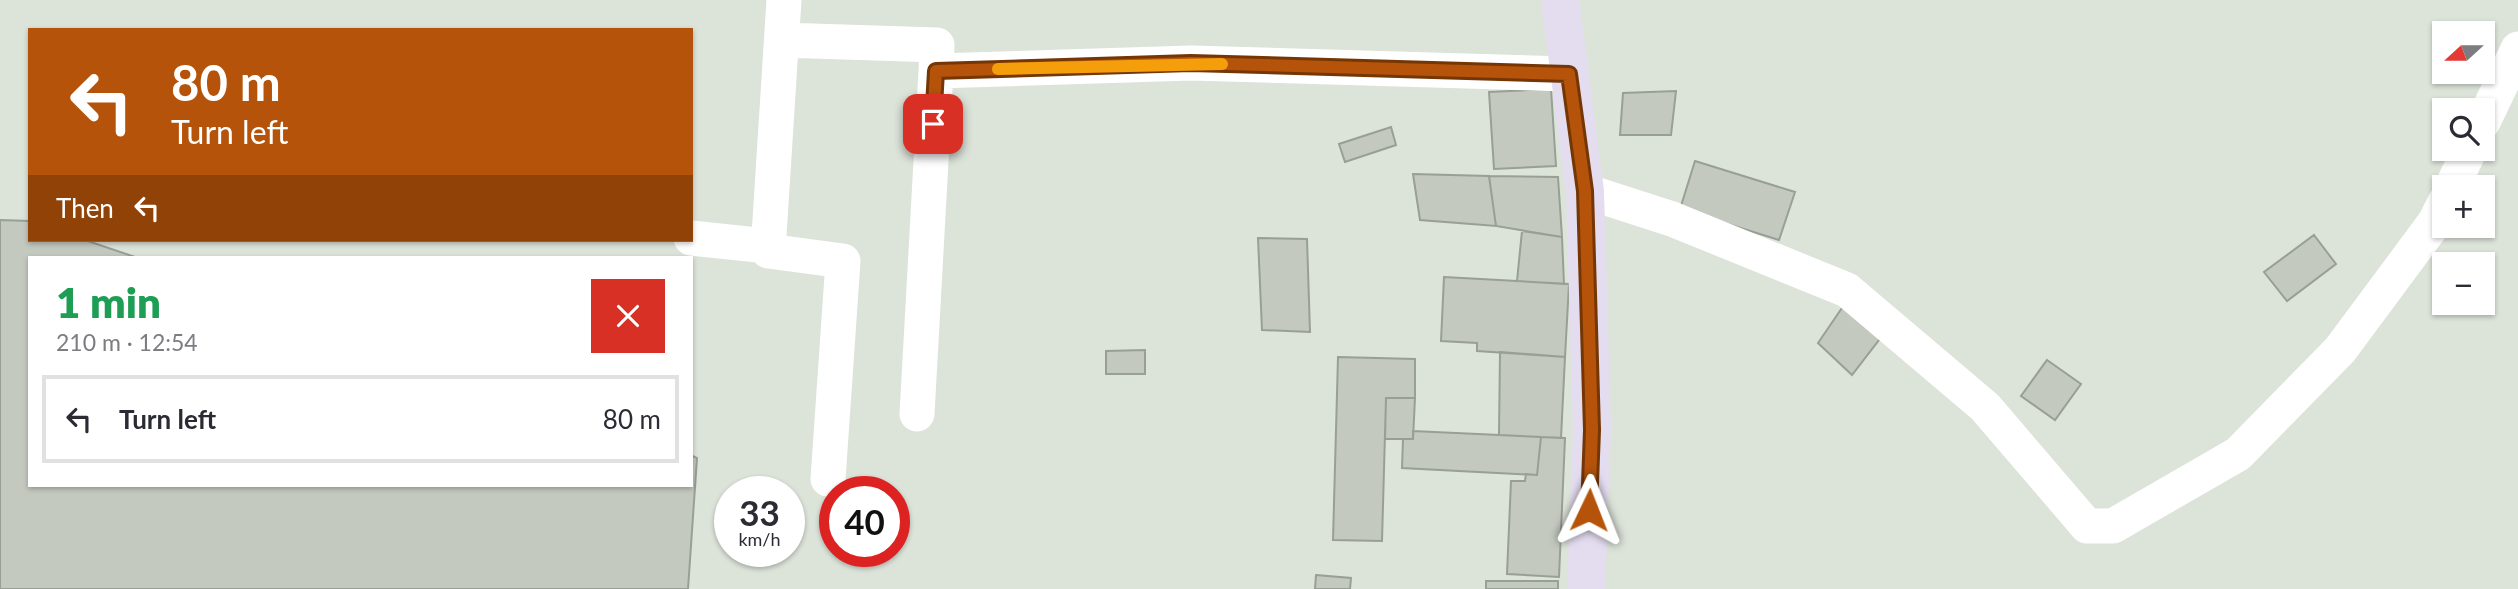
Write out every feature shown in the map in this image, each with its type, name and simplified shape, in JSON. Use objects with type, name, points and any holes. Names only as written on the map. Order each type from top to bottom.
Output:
[{"type":"street","points":[[784,0],[768,251],[843,261],[828,476]]},
{"type":"street","points":[[1560,0],[1585,191],[1592,430],[1586,589]]},
{"type":"street","points":[[782,40],[937,45],[917,414]]},
{"type":"street","points":[[2495,98],[2518,50]]},
{"type":"street","points":[[936,71],[1191,63],[1569,74]]},
{"type":"street","points":[[1585,191],[1672,219],[1847,290],[1985,407],[2087,526],[2113,527],[2238,454],[2340,349],[2432,226]]},
{"type":"street","points":[[693,239],[768,246]]},
{"type":"building","points":[[1551,89],[1556,166],[1494,169],[1489,92]]},
{"type":"building","points":[[1676,91],[1671,135],[1620,135],[1623,93]]},
{"type":"building","points":[[1391,127],[1396,145],[1345,162],[1339,144]]},
{"type":"building","points":[[1695,161],[1795,192],[1779,240],[1680,209]]},
{"type":"building","points":[[1413,174],[1489,176],[1496,226],[1420,220]]},
{"type":"building","points":[[1489,176],[1558,177],[1562,237],[1496,226]]},
{"type":"building","points":[[0,220],[28,221],[28,242],[91,242],[132,256],[28,256],[28,487],[693,487],[693,456],[697,458],[688,589],[0,589]]},
{"type":"building","points":[[1522,231],[1562,237],[1564,284],[1517,281]]},
{"type":"building","points":[[2314,235],[2336,264],[2287,301],[2264,272]]},
{"type":"building","points":[[1258,238],[1307,239],[1310,332],[1262,330]]},
{"type":"building","points":[[1444,277],[1569,284],[1565,357],[1477,351],[1477,343],[1441,341]]},
{"type":"building","points":[[1846,302],[1882,336],[1852,375],[1818,343]]},
{"type":"building","points":[[1145,350],[1145,374],[1106,374],[1106,351]]},
{"type":"building","points":[[1500,352],[1565,357],[1561,438],[1499,435]]},
{"type":"building","points":[[1338,357],[1415,359],[1415,398],[1386,398],[1382,541],[1333,540]]},
{"type":"building","points":[[2047,360],[2081,384],[2055,420],[2021,396]]},
{"type":"building","points":[[1386,398],[1415,398],[1413,439],[1385,439]]},
{"type":"building","points":[[1413,431],[1541,437],[1537,475],[1402,468],[1403,439],[1413,439]]},
{"type":"building","points":[[1541,437],[1565,438],[1559,577],[1507,574],[1511,481],[1525,481],[1526,474],[1537,475]]},
{"type":"building","points":[[1316,575],[1351,578],[1350,589],[1315,589]]},
{"type":"building","points":[[1486,581],[1558,581],[1558,589],[1486,589]]},
{"type":"slow traffic","points":[[998,69],[1222,64]]},
{"type":"route","points":[[933,124],[936,71],[1191,63],[1569,74],[1585,191],[1592,430],[1589,510]]}]
